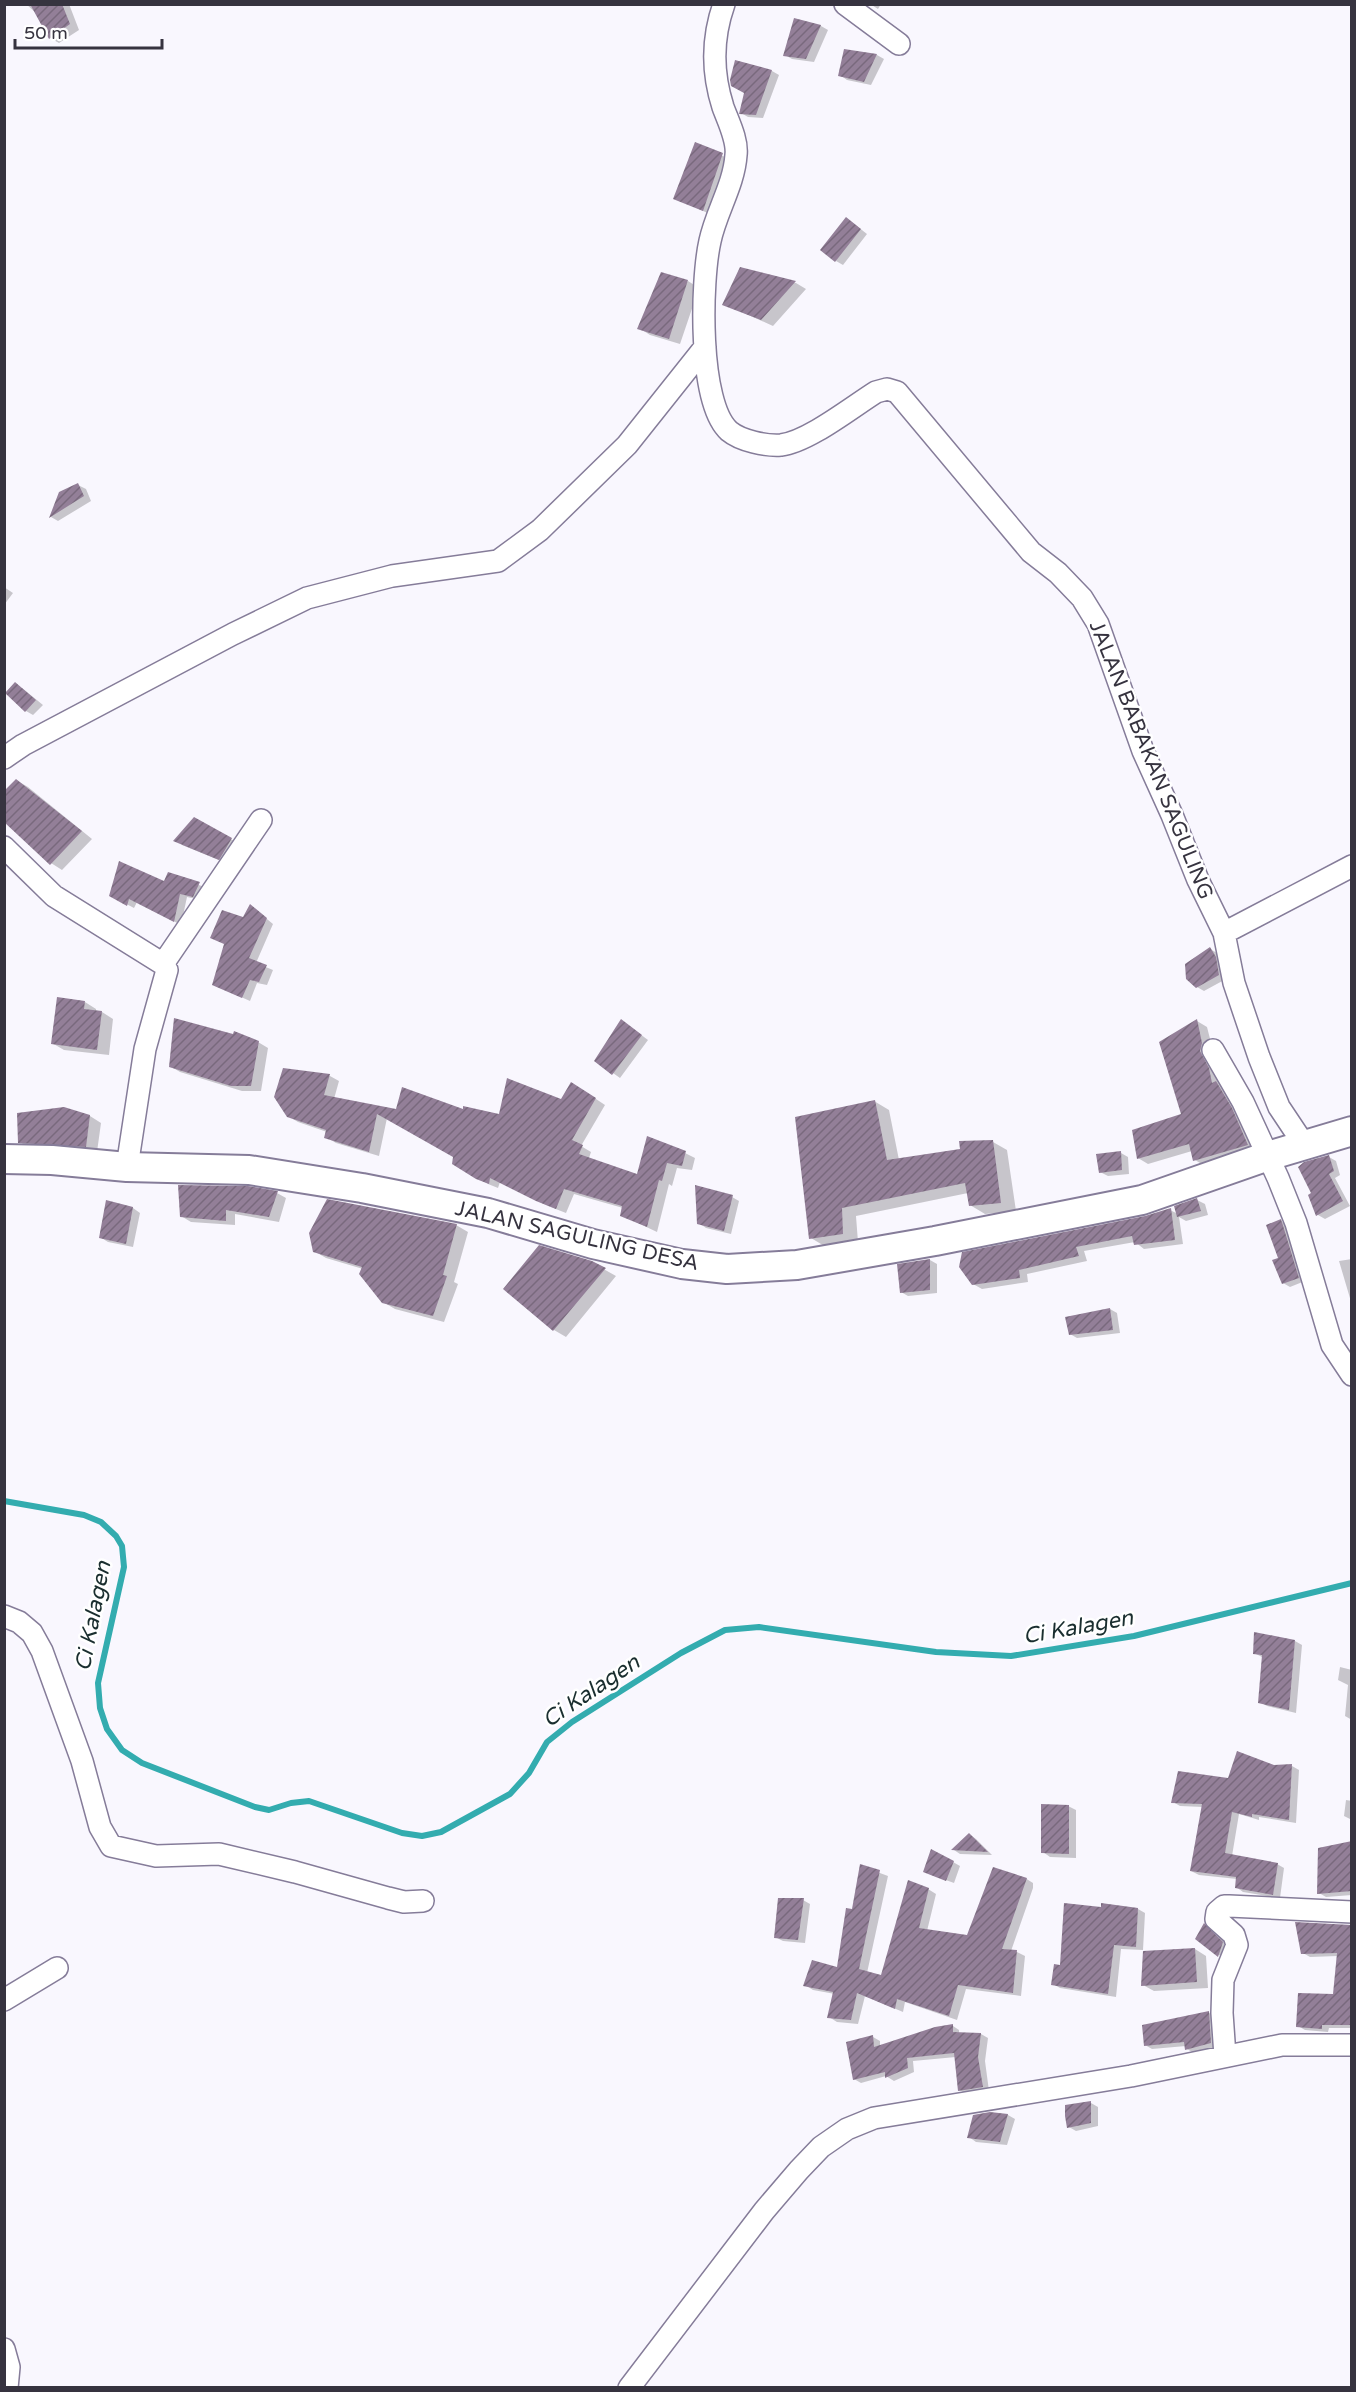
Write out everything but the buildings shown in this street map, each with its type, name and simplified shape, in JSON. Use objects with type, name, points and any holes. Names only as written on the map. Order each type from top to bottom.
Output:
[{"type":"street","points":[[4,770],[6,764],[4,760],[23,745],[233,634],[307,598],[392,576],[498,561],[540,530],[627,445],[705,347],[704,283],[710,241],[730,186],[737,153],[721,100],[713,56],[724,4]]},
{"type":"street","points":[[845,4],[899,44]]},
{"type":"street","name":"JALAN BABAKAN SAGULING","points":[[705,347],[710,394],[719,417],[730,431],[754,442],[780,445],[801,440],[876,392],[887,389],[897,392],[1031,552],[1058,573],[1082,598],[1098,624],[1143,751],[1198,880],[1224,933],[1234,983],[1279,1107],[1305,1146]]},
{"type":"street","points":[[163,964],[261,820]]},
{"type":"street","points":[[4,847],[54,896],[163,964],[167,973],[145,1049],[127,1167]]},
{"type":"street","points":[[1224,933],[1352,866]]},
{"type":"street","points":[[1213,1050],[1243,1102],[1268,1156],[1296,1223],[1332,1345],[1352,1375]]},
{"type":"street","name":"JALAN SAGULING DESA","points":[[4,1159],[52,1160],[127,1167],[249,1170],[362,1188],[488,1213],[593,1244],[682,1264],[727,1269],[797,1265],[935,1241],[1142,1200],[1268,1156],[1352,1131]]},
{"type":"street","points":[[4,1616],[19,1623],[32,1633],[42,1651],[82,1761],[100,1827],[111,1846],[163,1856],[195,1853],[219,1854],[404,1902],[423,1901]]},
{"type":"street","points":[[1225,2056],[1222,2013],[1223,1980],[1237,1945],[1234,1935],[1216,1919],[1217,1912],[1224,1906],[1229,1906],[1352,1912]]},
{"type":"street","points":[[4,2000],[57,1968]]},
{"type":"street","points":[[629,2388],[792,2178],[821,2148],[847,2129],[874,2118],[1131,2076],[1282,2045],[1352,2045]]},
{"type":"street","points":[[4,2349],[9,2367],[7,2388]]},
{"type":"waterway","name":"Ci Kalagen","points":[[4,1501],[84,1515],[101,1522],[116,1536],[122,1546],[124,1567],[98,1683],[100,1708],[107,1729],[122,1750],[142,1763],[255,1807],[269,1810],[291,1803],[309,1801],[402,1833],[422,1836],[441,1832],[510,1794],[529,1773],[547,1742],[572,1722],[681,1653],[725,1630],[759,1627],[936,1652],[1011,1656],[1134,1636],[1352,1583]]}]
